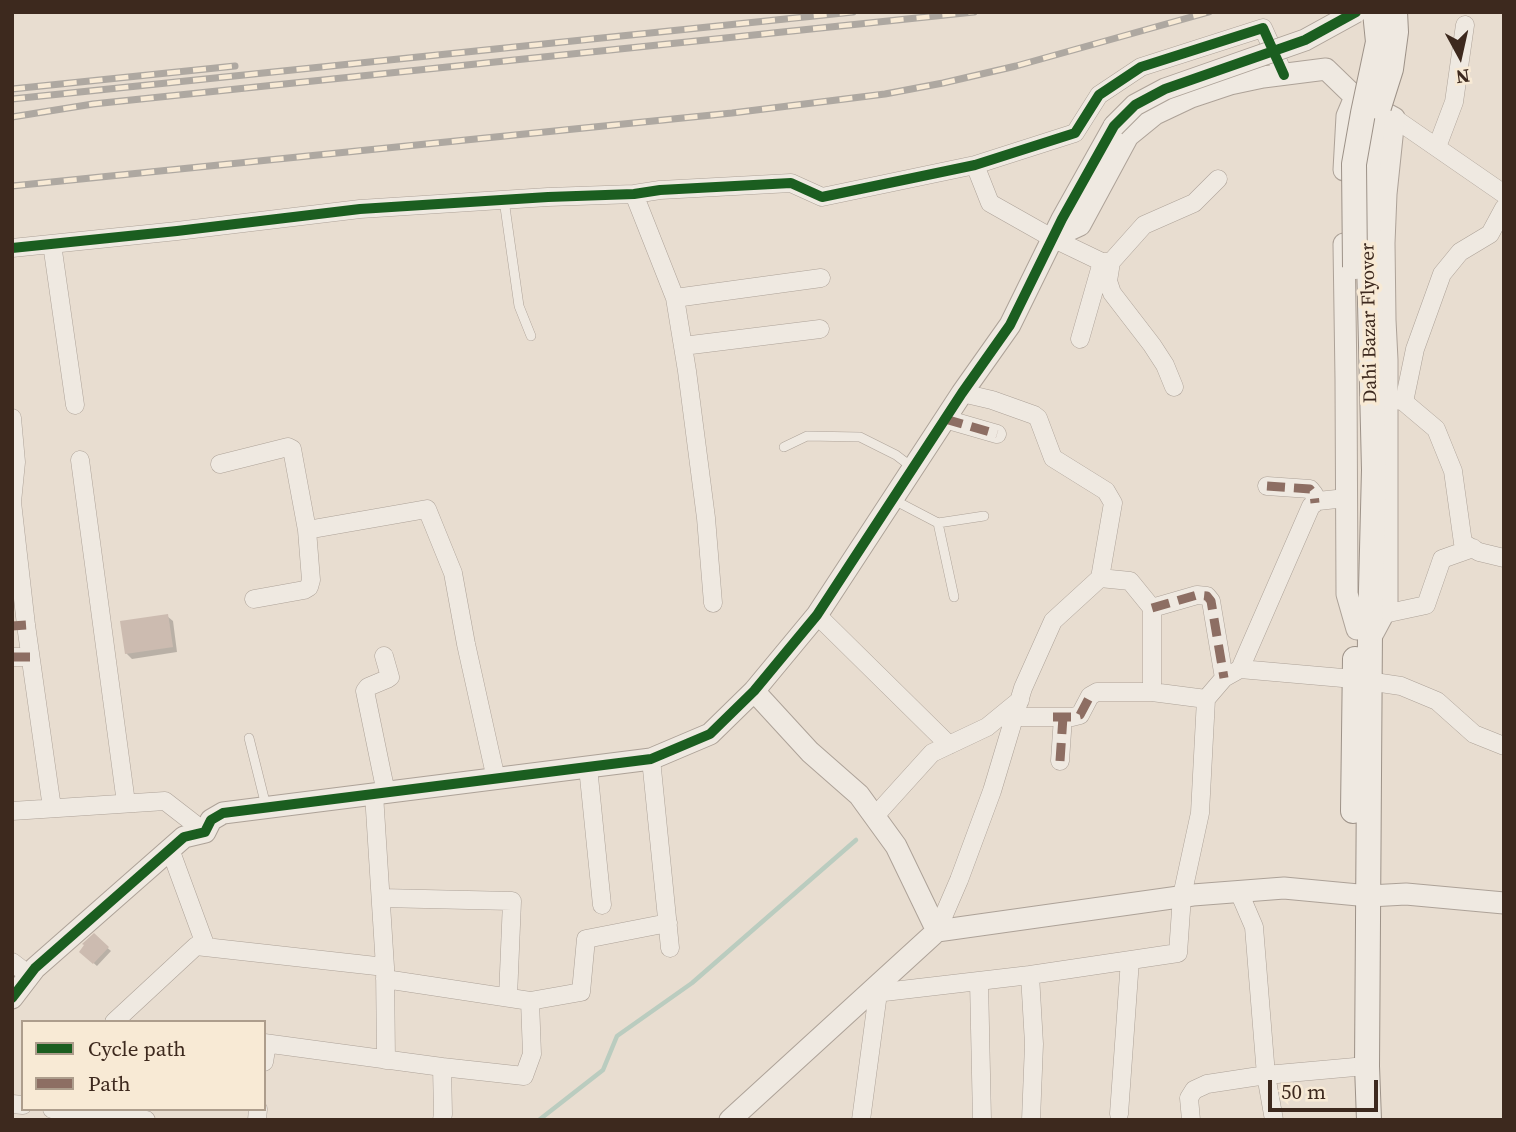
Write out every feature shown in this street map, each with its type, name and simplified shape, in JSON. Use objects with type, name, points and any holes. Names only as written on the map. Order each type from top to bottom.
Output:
[{"type":"main road","name":"Dahi Bazar Flyover","points":[[1368,619],[1354,164],[1378,42],[1375,12]]},
{"type":"main road","name":"Dahi Bazar Flyover","points":[[1368,619],[1374,470],[1367,178],[1373,126],[1391,69],[1396,32],[1395,12]]},
{"type":"main road","points":[[1355,1120],[1362,895],[1363,680],[1368,619]]},
{"type":"main road","points":[[1362,895],[1369,1120]]},
{"type":"street","points":[[12,998],[35,968],[170,849],[184,837],[205,832],[211,821],[223,813],[651,760],[710,734],[754,691],[817,615],[962,393],[1010,325],[1052,238],[1114,126],[1135,105],[1165,89],[1305,40],[1356,12]]},
{"type":"street","points":[[1437,147],[1454,102],[1465,25]]},
{"type":"street","points":[[12,248],[360,209],[634,194],[660,190],[791,183],[822,197],[975,165],[1075,133],[1099,95],[1141,67],[1263,29],[1284,75]]},
{"type":"street","points":[[1052,238],[1080,225],[1128,136],[1154,114],[1191,97],[1230,84],[1326,69],[1355,97],[1394,118],[1504,194]]},
{"type":"street","points":[[1355,97],[1347,116],[1344,185],[1347,594],[1368,619]]},
{"type":"street","points":[[1368,619],[1387,607],[1396,400],[1384,243],[1394,118]]},
{"type":"street","points":[[975,165],[990,203],[1052,238],[1107,262]]},
{"type":"street","points":[[1080,339],[1107,262],[1144,225],[1194,203],[1218,179]]},
{"type":"street","points":[[634,194],[675,298],[705,518],[713,603]]},
{"type":"street","points":[[1396,400],[1442,274],[1461,252],[1490,234],[1504,208]]},
{"type":"street","points":[[52,244],[75,405]]},
{"type":"street","points":[[1107,262],[1112,293],[1152,345],[1165,365],[1174,387]]},
{"type":"street","points":[[675,298],[821,278]]},
{"type":"street","points":[[683,346],[820,329]]},
{"type":"street","points":[[730,1120],[873,994],[937,931],[992,791],[1023,688],[1053,621],[1100,578],[1113,503],[1106,491],[1052,458],[1038,418],[1034,415],[962,393]]},
{"type":"street","points":[[1396,400],[1436,429],[1453,471],[1463,543],[1479,552],[1504,558]]},
{"type":"street","points":[[12,418],[12,502],[21,657],[52,808]]},
{"type":"street","points":[[945,419],[997,434]]},
{"type":"street","points":[[219,464],[288,447],[292,449],[307,530],[311,580],[309,587],[304,590],[254,599]]},
{"type":"street","points":[[80,460],[126,803]]},
{"type":"street","points":[[1267,486],[1310,489],[1315,503]]},
{"type":"street","points":[[873,994],[1178,953],[1182,896],[1200,813],[1206,699],[1232,673],[1311,506],[1318,501],[1346,498]]},
{"type":"street","points":[[307,530],[427,509],[453,573],[496,779]]},
{"type":"street","points":[[1368,619],[1426,605],[1442,559],[1472,548]]},
{"type":"street","points":[[1100,578],[1130,581],[1152,608],[1152,692]]},
{"type":"street","points":[[1152,608],[1197,595],[1207,596],[1211,601],[1232,673]]},
{"type":"street","points":[[817,615],[950,745]]},
{"type":"street","points":[[384,656],[390,677],[365,691],[380,794],[380,898],[385,973],[386,1060]]},
{"type":"street","points":[[1232,673],[1363,680],[1401,686],[1437,701],[1474,734],[1504,746]]},
{"type":"street","points":[[754,691],[810,752],[859,795],[896,846],[937,931]]},
{"type":"street","points":[[874,816],[932,753],[987,727],[1017,709],[1062,717],[1080,715],[1090,696],[1097,692],[1152,692],[1206,699]]},
{"type":"street","points":[[1060,761],[1062,717]]},
{"type":"street","points":[[651,760],[670,948]]},
{"type":"street","points":[[588,767],[602,905]]},
{"type":"street","points":[[12,811],[165,801],[205,832]]},
{"type":"street","points":[[170,849],[206,947]]},
{"type":"street","points":[[937,931],[1182,896],[1284,888],[1362,895],[1406,894],[1504,903]]},
{"type":"street","points":[[1239,891],[1254,927],[1266,1075],[1274,1120]]},
{"type":"street","points":[[380,898],[512,901],[508,997]]},
{"type":"street","points":[[116,1020],[196,946],[385,973],[530,1000],[581,992],[586,939],[668,923]]},
{"type":"street","points":[[1119,1114],[1130,960]]},
{"type":"street","points":[[12,962],[29,975]]},
{"type":"street","points":[[1030,975],[1034,1044],[1031,1120]]},
{"type":"street","points":[[979,981],[982,1120]]},
{"type":"street","points":[[862,1120],[873,994]]},
{"type":"street","points":[[266,1043],[524,1076],[531,1054],[530,1000]]},
{"type":"street","points":[[442,1067],[442,1120]]},
{"type":"street","points":[[1191,1120],[1189,1098],[1194,1090],[1207,1084],[1266,1075],[1356,1067]]},
{"type":"street","points":[[61,1111],[88,1117],[146,1120]]},
{"type":"lane","points":[[504,200],[519,306],[531,336]]},
{"type":"lane","points":[[784,447],[807,436],[860,437],[897,455],[913,468]]},
{"type":"lane","points":[[892,499],[938,523],[984,516]]},
{"type":"lane","points":[[938,523],[954,597]]},
{"type":"lane","points":[[249,738],[267,808]]},
{"type":"building","points":[[168,614],[173,647],[125,654],[120,621]]},
{"type":"building","points":[[94,933],[109,947],[93,964],[79,952],[84,945],[82,944]]},
{"type":"waterway","points":[[539,1120],[603,1070],[617,1036],[692,983],[856,840]]},
{"type":"railway","points":[[12,99],[853,12]]},
{"type":"railway","points":[[12,117],[93,104],[974,12]]},
{"type":"railway","points":[[12,186],[732,113],[885,94],[1016,66],[1209,12]]},
{"type":"railway","points":[[12,89],[235,66]]},
{"type":"marked path","points":[[945,419],[997,434]]},
{"type":"marked path","points":[[1267,486],[1310,489],[1315,503]]},
{"type":"marked path","points":[[1152,608],[1197,595],[1207,596],[1211,601],[1224,678]]},
{"type":"marked path","points":[[12,626],[26,625]]},
{"type":"marked path","points":[[12,657],[30,657]]},
{"type":"marked path","points":[[1053,717],[1080,715],[1090,696]]},
{"type":"marked path","points":[[1060,761],[1063,717]]},
{"type":"cycle path","points":[[12,998],[35,968],[184,837],[205,832],[211,820],[223,813],[651,759],[710,734],[754,691],[817,615],[962,393],[1010,325],[1062,219],[1114,126],[1135,105],[1165,89],[1305,40],[1356,12]]},
{"type":"cycle path","points":[[12,248],[360,209],[548,197],[791,183],[822,197],[975,165],[1075,133],[1099,95],[1141,67],[1263,28],[1284,75]]}]
